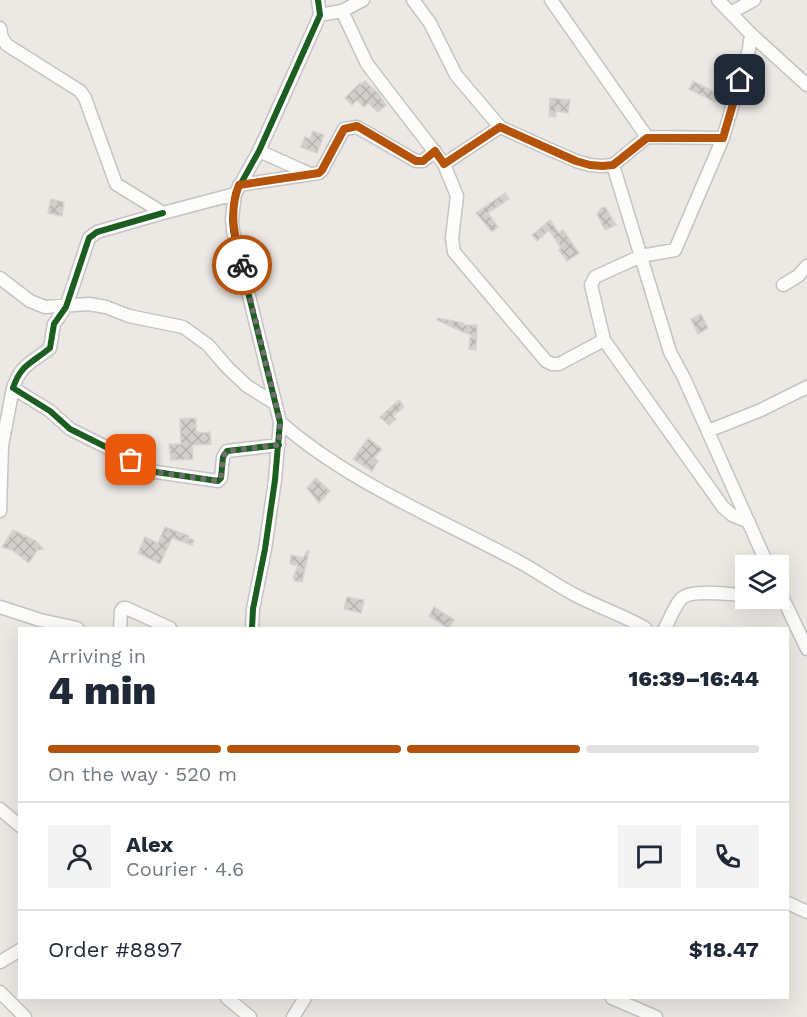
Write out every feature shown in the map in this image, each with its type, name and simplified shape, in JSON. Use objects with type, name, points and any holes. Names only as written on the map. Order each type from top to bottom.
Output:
[{"type":"street","points":[[252,627],[253,609],[265,549],[280,422],[233,231],[237,189],[259,151],[320,15],[318,0]]},
{"type":"street","points":[[320,15],[342,11],[363,0]]},
{"type":"street","points":[[413,0],[430,23],[456,75],[500,127],[576,161],[590,165],[613,165],[647,138],[723,138]]},
{"type":"street","points":[[551,0],[647,138]]},
{"type":"street","points":[[718,0],[807,85]]},
{"type":"street","points":[[732,12],[754,0]]},
{"type":"street","points":[[342,11],[367,64],[444,164],[457,196],[452,238],[454,252],[546,361],[559,364],[604,340]]},
{"type":"street","points":[[0,28],[2,38],[7,45],[80,92],[85,98],[113,180],[163,213]]},
{"type":"street","points":[[749,522],[732,515],[723,507],[604,340],[591,285],[595,277],[641,256],[671,252],[678,246],[723,138],[749,49],[751,34]]},
{"type":"street","points":[[0,511],[2,446],[17,374],[50,348],[54,324],[66,308],[89,238],[97,232],[237,189],[322,170],[344,129],[351,127],[357,126],[416,161],[423,161],[435,151]]},
{"type":"street","points":[[444,164],[500,127]]},
{"type":"street","points":[[259,151],[309,173]]},
{"type":"street","points":[[613,165],[670,352],[684,378],[763,555]]},
{"type":"street","points":[[783,285],[798,276],[807,266]]},
{"type":"street","points":[[0,278],[38,306],[66,308],[89,304],[106,307],[129,316],[183,327],[208,345],[247,386],[276,404]]},
{"type":"street","points":[[708,431],[760,410],[807,387]]},
{"type":"street","points":[[13,388],[50,411],[70,429],[156,472],[169,475],[218,481],[221,478],[223,457],[226,451],[279,445]]},
{"type":"street","points":[[280,422],[324,458],[514,559],[573,594],[625,616],[643,627]]},
{"type":"street","points":[[666,627],[686,595],[698,593],[735,595]]},
{"type":"street","points":[[0,607],[40,620],[72,627]]},
{"type":"street","points":[[120,627],[121,611],[126,608],[169,627]]},
{"type":"street","points":[[788,609],[807,649]]},
{"type":"street","points":[[0,808],[18,824]]},
{"type":"street","points":[[789,903],[807,912]]},
{"type":"street","points":[[0,962],[18,951]]},
{"type":"street","points":[[0,992],[25,1017]]},
{"type":"street","points":[[228,999],[250,1017]]},
{"type":"street","points":[[293,1017],[304,999]]},
{"type":"street","points":[[614,999],[657,1017]]},
{"type":"building","points":[[365,81],[378,93],[386,105],[378,112],[368,103],[364,107],[357,100],[352,105],[345,98]]},
{"type":"building","points":[[693,81],[718,94],[715,102],[689,89]]},
{"type":"building","points":[[550,98],[570,100],[568,113],[556,111],[556,117],[549,116]]},
{"type":"building","points":[[313,131],[324,135],[317,153],[301,147],[305,137],[310,139]]},
{"type":"building","points":[[505,193],[509,199],[488,213],[498,227],[492,232],[476,213]]},
{"type":"building","points":[[51,199],[64,202],[62,216],[48,213]]},
{"type":"building","points":[[605,207],[616,225],[605,230],[597,214],[601,208]]},
{"type":"building","points":[[550,220],[559,233],[563,230],[579,253],[567,261],[549,230],[537,241],[532,235]]},
{"type":"building","points":[[701,314],[708,328],[698,334],[691,319]]},
{"type":"building","points":[[438,318],[464,323],[464,325],[477,325],[476,350],[469,349],[470,337],[473,337],[470,334],[437,320]]},
{"type":"building","points":[[399,400],[404,407],[393,416],[396,419],[389,425],[380,417]]},
{"type":"building","points":[[196,418],[196,431],[210,432],[211,444],[192,445],[193,459],[171,460],[169,444],[181,444],[180,419]]},
{"type":"building","points":[[368,438],[382,449],[374,458],[378,461],[372,471],[353,459]]},
{"type":"building","points":[[316,478],[330,491],[319,503],[307,488]]},
{"type":"building","points":[[165,527],[189,536],[188,538],[194,540],[192,545],[172,538],[160,564],[138,553],[145,537],[158,543]]},
{"type":"building","points":[[13,530],[36,541],[43,549],[37,550],[29,563],[12,550],[2,547]]},
{"type":"building","points":[[309,551],[302,582],[295,581],[293,577],[298,566],[290,564],[291,555],[303,558]]},
{"type":"building","points":[[347,597],[364,600],[361,613],[344,609]]},
{"type":"building","points":[[434,607],[454,620],[446,627],[429,616]]},
{"type":"cycle path","points":[[252,627],[253,609],[275,480],[280,422],[232,219],[235,194],[259,151],[320,15],[318,0]]},
{"type":"cycle path","points":[[163,213],[97,232],[89,238],[66,307],[54,324],[50,348],[23,369],[13,388],[50,411],[70,429],[156,472],[218,481],[221,478],[223,457],[227,451],[279,445]]},
{"type":"way so far","points":[[131,460],[156,472],[218,481],[221,478],[223,457],[226,451],[279,445],[280,422],[242,265]]},
{"type":"route","points":[[242,265],[232,219],[235,194],[239,185],[319,173],[344,129],[357,126],[416,161],[423,161],[435,151],[444,164],[500,127],[576,161],[590,165],[613,165],[647,138],[723,138],[740,80]]}]
